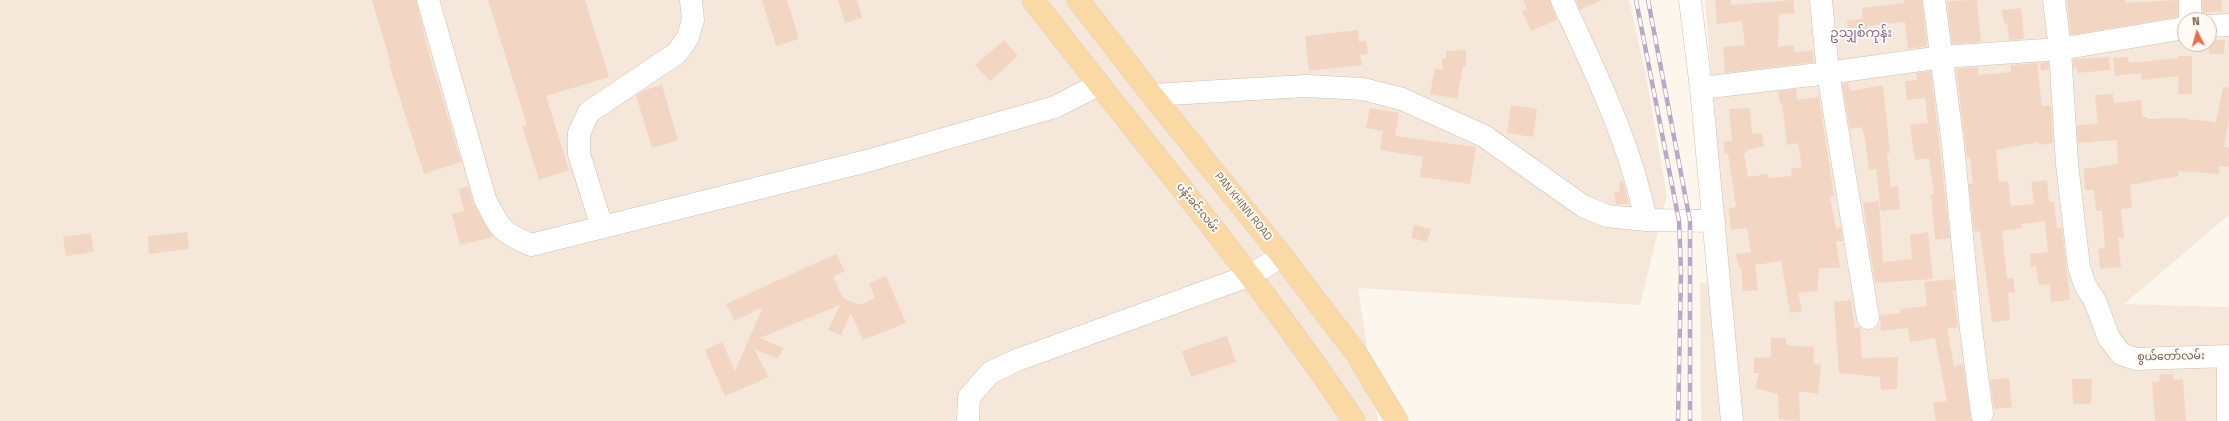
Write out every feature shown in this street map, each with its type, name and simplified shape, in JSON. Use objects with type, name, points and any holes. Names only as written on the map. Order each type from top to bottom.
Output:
[{"type":"main road","name":"ပန်းခင်းလမ်း","points":[[1033,0],[1098,85],[1251,275],[1312,358],[1354,421]]},
{"type":"main road","name":"PAN KHINN ROAD","points":[[1078,0],[1152,95],[1282,256],[1356,354],[1397,421]]},
{"type":"street","points":[[428,0],[485,199],[495,220],[506,234],[532,245],[867,161],[1048,110],[1098,85]]},
{"type":"street","points":[[602,227],[579,154],[579,133],[589,112],[677,53],[688,37],[693,20],[691,0]]},
{"type":"street","points":[[1562,0],[1606,96],[1640,193],[1646,220]]},
{"type":"street","points":[[1690,0],[1701,88],[1732,421]]},
{"type":"street","points":[[1820,0],[1828,73],[1868,318]]},
{"type":"street","points":[[1934,0],[1942,57],[1982,414]]},
{"type":"street","name":"စွယ်တော်လမ်း","points":[[2054,0],[2060,49],[2067,164],[2079,267],[2085,285],[2095,301],[2109,338],[2121,354],[2136,359],[2228,356]]},
{"type":"street","points":[[2190,0],[2190,12]]},
{"type":"street","points":[[2217,26],[2229,25]]},
{"type":"street","points":[[1701,88],[1828,73],[1942,57],[2060,49],[2177,29]]},
{"type":"street","points":[[1152,95],[1305,86],[1363,89],[1402,99],[1484,136],[1583,206],[1607,216],[1646,220],[1714,221]]},
{"type":"street","points":[[968,421],[969,397],[990,373],[1017,360],[1251,275],[1282,256]]},
{"type":"street","points":[[2228,356],[2228,421]]},
{"type":"shaded area","points":[[0,0],[1629,0],[1645,71],[1667,195],[1640,305],[1358,288],[1378,421],[0,421]]},
{"type":"shaded area","points":[[1705,0],[2229,0],[2229,215],[2124,304],[2229,307],[2229,421],[1701,421],[1700,283],[1729,284]]},
{"type":"building","points":[[372,0],[416,0],[423,33],[461,162],[424,174],[389,64],[391,64]]},
{"type":"building","points":[[488,0],[585,0],[609,77],[546,96],[569,170],[539,180],[522,126],[527,125]]},
{"type":"building","points":[[762,0],[787,0],[799,39],[776,46]]},
{"type":"building","points":[[838,0],[857,0],[862,18],[845,23]]},
{"type":"building","points":[[1523,0],[1550,0],[1557,20],[1531,31],[1522,11],[1527,9]]},
{"type":"building","points":[[1576,0],[1602,0],[1580,10]]},
{"type":"building","points":[[1715,0],[1731,0],[1731,5],[1793,0],[1795,13],[1779,14],[1778,47],[1794,45],[1794,52],[1813,51],[1814,62],[1725,73],[1723,47],[1745,45],[1742,21],[1717,24]]},
{"type":"building","points":[[1904,0],[1922,0],[1927,46],[1908,49],[1905,22],[1867,26],[1868,36],[1849,37],[1847,21],[1863,19],[1862,8],[1904,3]]},
{"type":"building","points":[[1977,0],[1981,42],[1952,44],[1947,1]]},
{"type":"building","points":[[2067,0],[2125,0],[2125,3],[2178,0],[2177,17],[2071,35]]},
{"type":"building","points":[[2202,0],[2221,0],[2223,11],[2203,12]]},
{"type":"building","points":[[2021,8],[2024,39],[2009,40],[2007,23],[2004,23],[2002,10]]},
{"type":"building","points":[[1358,30],[1359,42],[1366,41],[1368,54],[1360,55],[1362,65],[1309,71],[1305,36]]},
{"type":"building","points":[[1004,40],[1018,56],[990,81],[975,65]]},
{"type":"building","points":[[2217,40],[2225,40],[2224,54],[2209,54],[2209,52],[2217,52]]},
{"type":"building","points":[[1466,50],[1466,66],[1463,66],[1457,99],[1430,94],[1435,68],[1443,70],[1442,59],[1446,59],[1446,51]]},
{"type":"building","points":[[2178,56],[2192,56],[2192,94],[2178,94],[2179,76],[2142,80],[2141,73],[2115,76],[2113,58],[2128,57],[2129,63],[2178,58]]},
{"type":"building","points":[[2109,57],[2110,70],[2077,73],[2077,67],[2074,68],[2073,59]]},
{"type":"building","points":[[2048,62],[2049,70],[2041,71],[2040,63]]},
{"type":"building","points":[[2037,63],[2042,106],[2051,105],[2053,143],[2039,145],[2038,142],[1996,150],[1999,182],[2008,181],[2011,206],[2034,204],[2031,182],[2047,180],[2049,202],[2054,202],[2057,228],[2062,228],[2070,300],[2051,302],[2050,284],[2039,285],[2036,266],[2031,267],[2030,254],[2048,252],[2045,221],[2021,224],[2022,228],[2002,231],[2007,279],[2013,278],[2015,292],[2008,293],[2010,320],[1992,322],[1980,231],[1974,232],[1969,184],[1973,183],[1970,158],[1967,158],[1956,69],[1978,67],[1979,75],[2011,72],[2011,65]]},
{"type":"building","points":[[1931,71],[1950,238],[1935,240],[1931,194],[1934,194],[1929,158],[1915,160],[1910,125],[1928,123],[1925,98],[1907,100],[1905,81],[1917,80],[1916,73]]},
{"type":"building","points":[[1848,83],[1850,91],[1883,85],[1890,153],[1887,153],[1891,187],[1898,186],[1900,209],[1881,211],[1876,169],[1869,170],[1862,127],[1850,129],[1842,84]]},
{"type":"building","points":[[662,85],[678,140],[652,148],[636,95],[645,90]]},
{"type":"building","points":[[2223,87],[2229,88],[2229,119],[2224,147],[2229,147],[2229,167],[2219,166],[2219,174],[2178,171],[2179,176],[2130,185],[2132,208],[2121,209],[2124,238],[2118,238],[2121,267],[2100,269],[2098,249],[2105,248],[2102,211],[2096,211],[2094,190],[2085,190],[2084,169],[2118,164],[2117,140],[2078,143],[2077,125],[2098,124],[2095,95],[2113,94],[2114,103],[2141,100],[2142,117],[2147,117],[2147,119],[2186,118],[2216,122]]},
{"type":"building","points":[[1796,89],[1797,100],[1819,97],[1834,196],[1830,197],[1836,229],[1841,228],[1843,241],[1836,241],[1840,268],[1819,268],[1817,291],[1798,293],[1802,311],[1790,313],[1781,261],[1755,265],[1758,290],[1743,291],[1741,267],[1739,268],[1736,254],[1751,252],[1747,228],[1731,230],[1729,208],[1736,207],[1728,153],[1725,154],[1723,142],[1732,141],[1729,109],[1750,108],[1752,134],[1762,133],[1764,146],[1747,150],[1747,153],[1744,153],[1748,177],[1768,174],[1768,178],[1792,176],[1791,169],[1802,167],[1798,143],[1787,145],[1782,103],[1780,104],[1778,91]]},
{"type":"building","points":[[1511,105],[1537,109],[1533,137],[1507,133]]},
{"type":"building","points":[[1370,108],[1399,113],[1395,136],[1476,147],[1470,184],[1420,177],[1423,157],[1380,150],[1383,131],[1366,128]]},
{"type":"building","points":[[1623,181],[1629,204],[1616,204],[1614,192],[1620,191],[1619,182]]},
{"type":"building","points":[[468,186],[474,205],[493,237],[460,245],[452,214],[464,211],[459,189]]},
{"type":"building","points":[[1879,201],[1883,262],[1912,259],[1910,235],[1928,232],[1933,279],[1875,283],[1863,203]]},
{"type":"building","points":[[1414,225],[1431,229],[1427,242],[1411,238]]},
{"type":"building","points":[[187,232],[189,249],[149,254],[148,236]]},
{"type":"building","points":[[91,233],[94,252],[66,256],[63,237]]},
{"type":"building","points":[[836,254],[845,271],[833,277],[843,298],[860,305],[875,298],[869,283],[886,276],[906,323],[863,340],[851,313],[841,335],[828,330],[840,305],[760,338],[783,348],[778,359],[754,349],[769,377],[725,396],[705,350],[722,342],[735,371],[763,307],[735,321],[726,304]]},
{"type":"building","points":[[1954,279],[1955,290],[1953,290],[1958,327],[1947,329],[1954,366],[1963,364],[1972,421],[1936,421],[1933,403],[1947,401],[1935,338],[1910,342],[1908,328],[1881,331],[1880,315],[1900,313],[1900,309],[1927,306],[1924,282]]},
{"type":"building","points":[[1851,300],[1855,328],[1860,327],[1862,358],[1898,357],[1897,389],[1881,390],[1880,377],[1839,373],[1834,302]]},
{"type":"building","points":[[1227,336],[1236,362],[1191,377],[1182,351]]},
{"type":"building","points":[[1771,338],[1786,338],[1786,345],[1814,347],[1813,364],[1821,365],[1818,394],[1799,391],[1800,421],[1779,419],[1778,394],[1755,388],[1759,373],[1754,373],[1754,358],[1771,357]]},
{"type":"building","points":[[2173,374],[2173,380],[2183,379],[2186,421],[2155,421],[2152,382],[2160,381],[2159,375]]},
{"type":"building","points":[[2009,378],[2012,407],[1994,409],[1990,380]]},
{"type":"building","points":[[2072,379],[2092,379],[2091,404],[2073,404]]},
{"type":"railway","points":[[1636,0],[1679,221],[1681,272],[1678,421]]},
{"type":"railway","points":[[1648,0],[1690,221],[1690,421]]},
{"type":"district","name":"ဥသျှစ်ကုန်း","points":[[1861,34]]}]
